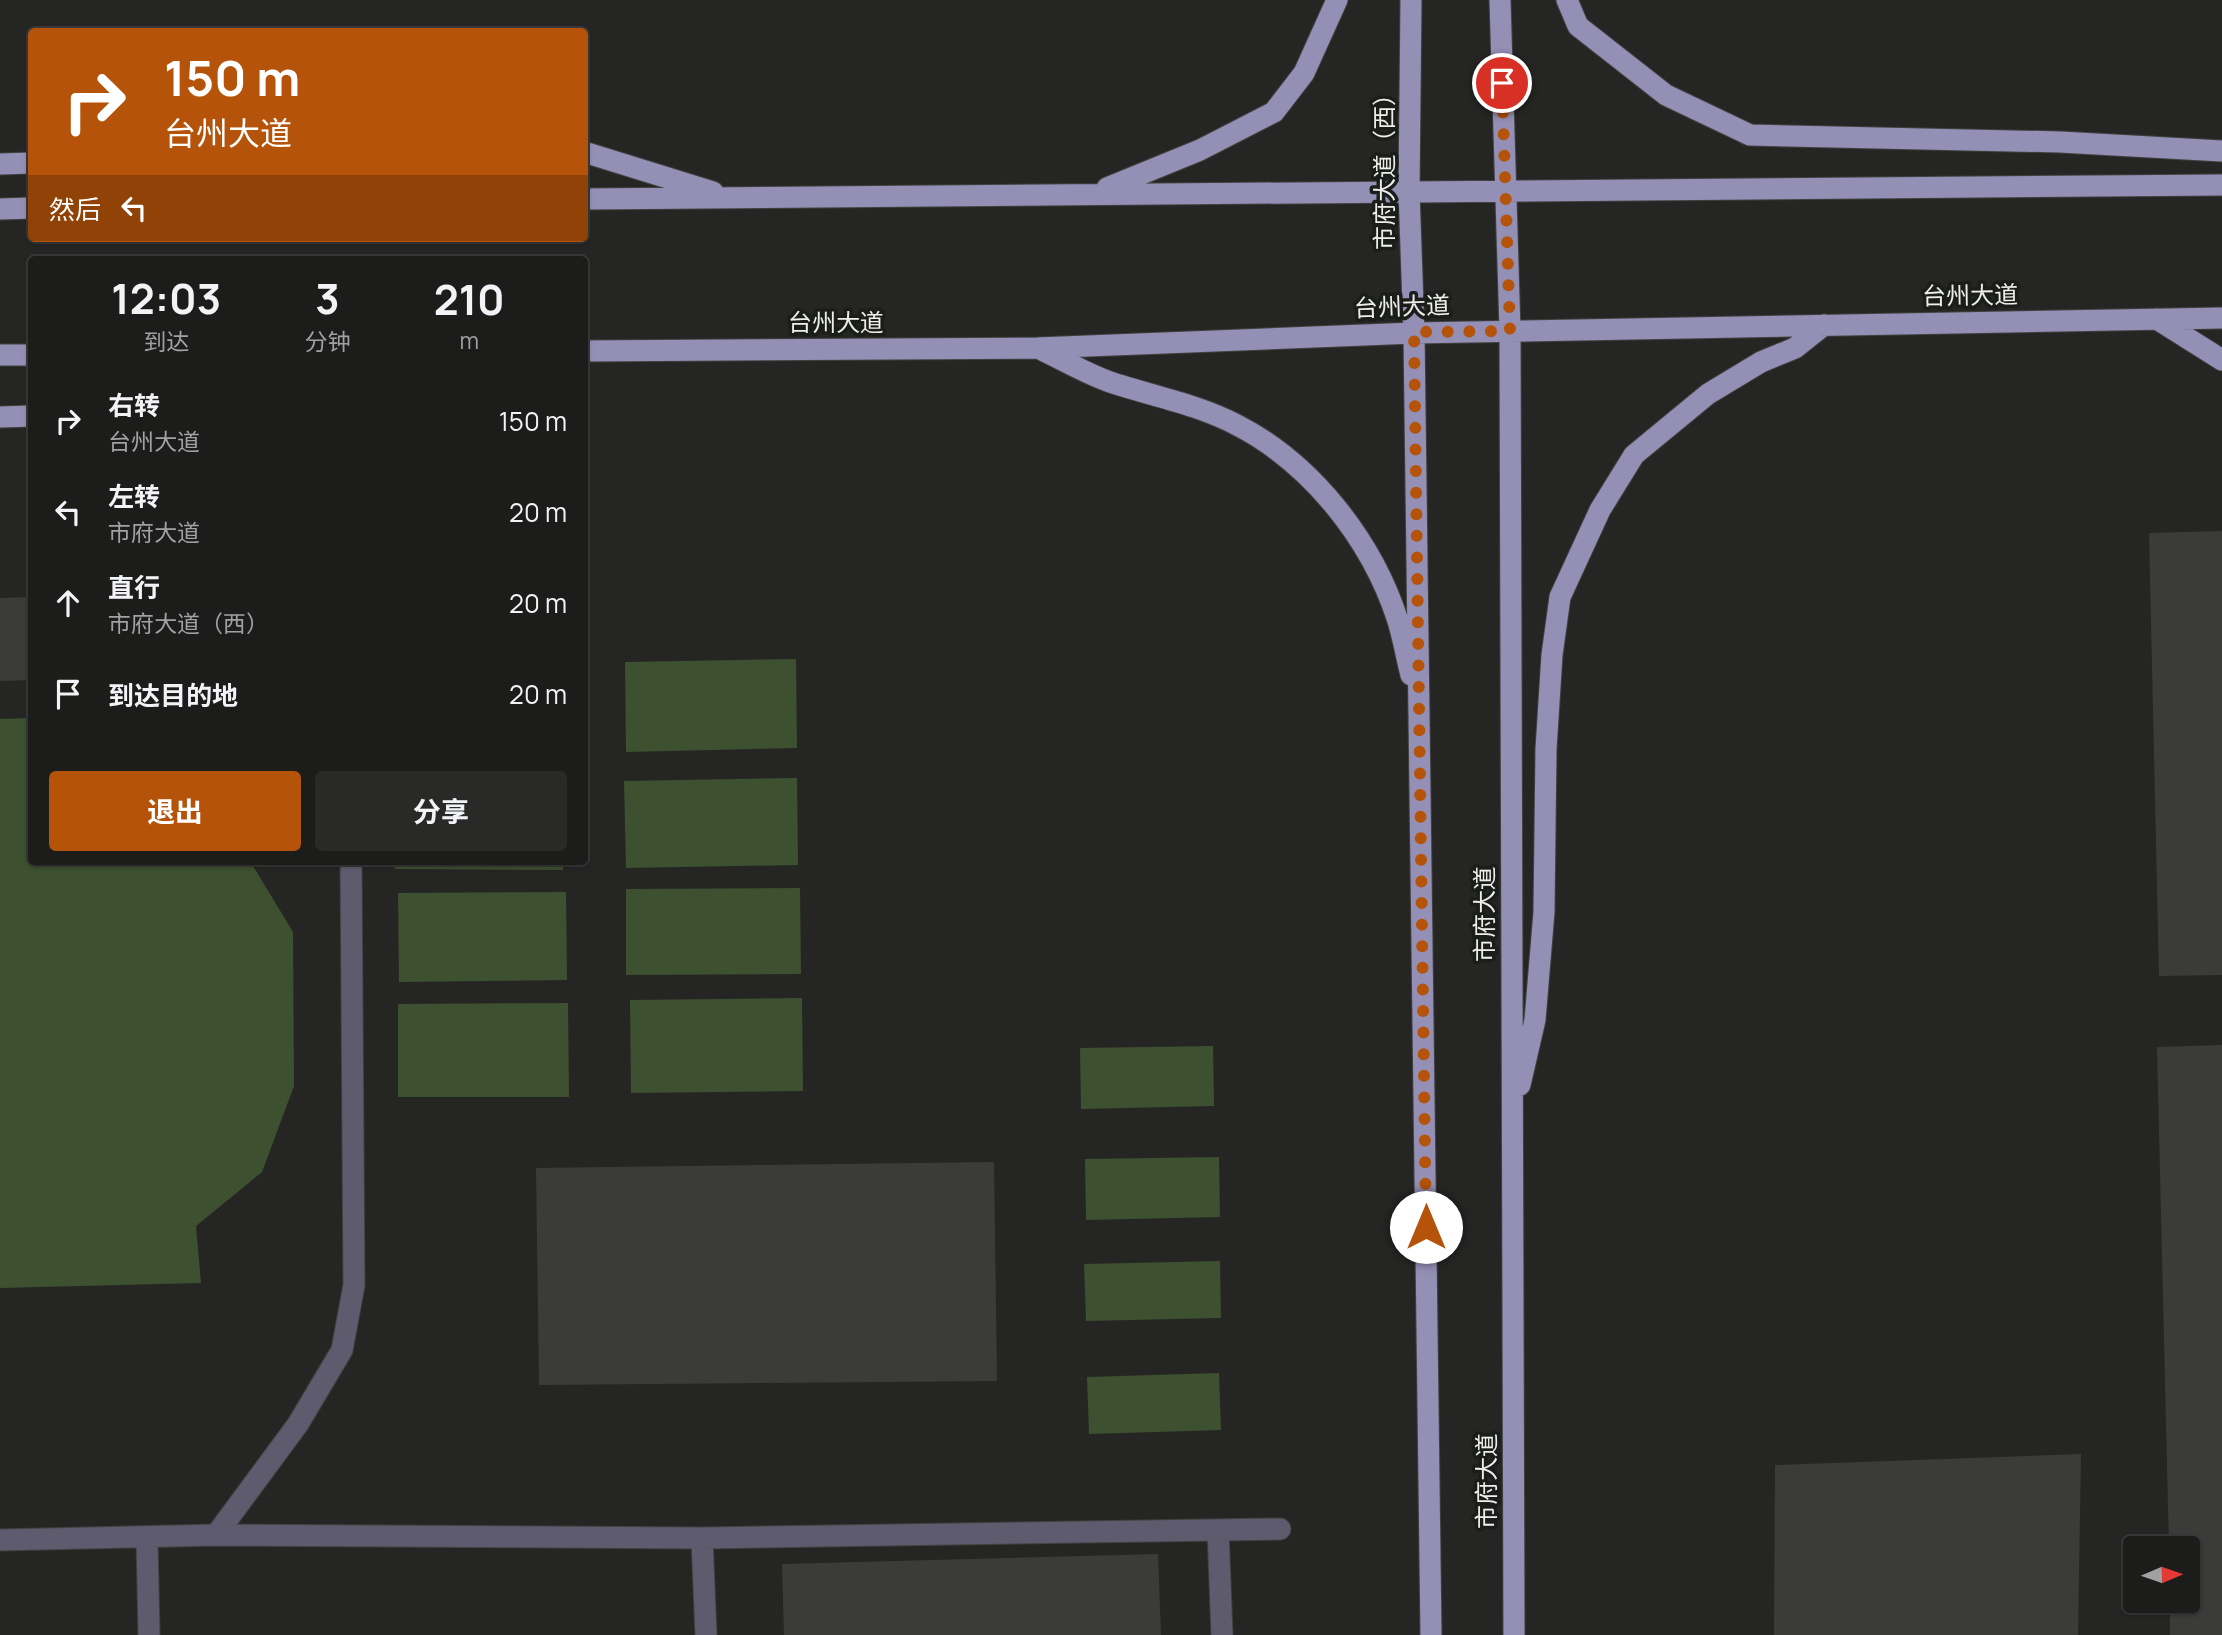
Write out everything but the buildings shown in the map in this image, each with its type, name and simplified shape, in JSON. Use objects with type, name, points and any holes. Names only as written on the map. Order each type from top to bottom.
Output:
[{"type":"main road","points":[[1094,193],[1200,150],[1274,112],[1304,73],[1336,0]]},
{"type":"main road","name":"市府大道（西）","points":[[1411,0],[1409,191],[1414,332]]},
{"type":"main road","points":[[1500,0],[1504,193]]},
{"type":"main road","points":[[1567,0],[1578,26],[1666,95],[1749,135],[2060,142],[2222,151]]},
{"type":"main road","points":[[588,153],[729,197]]},
{"type":"main road","points":[[0,164],[28,163]]},
{"type":"main road","points":[[588,199],[2222,185]]},
{"type":"main road","name":"市府大道","points":[[1504,193],[1510,331],[1514,1635]]},
{"type":"main road","points":[[0,209],[28,208]]},
{"type":"main road","name":"台州大道","points":[[588,351],[1037,348],[1414,332],[2222,318]]},
{"type":"main road","points":[[2157,319],[2222,360]]},
{"type":"main road","points":[[1512,1121],[1535,1020],[1544,912],[1546,748],[1552,655],[1560,597],[1600,510],[1634,455],[1708,394],[1761,362],[1795,348],[1824,325]]},
{"type":"main road","points":[[1414,332],[1431,1635]]},
{"type":"main road","points":[[1037,348],[1110,382],[1156,394],[1235,423],[1274,446],[1322,491],[1367,552],[1396,617],[1420,710]]},
{"type":"main road","points":[[0,355],[28,355]]},
{"type":"main road","points":[[0,417],[28,416]]},
{"type":"lane","points":[[216,1535],[298,1424],[342,1350],[354,1285],[351,865]]},
{"type":"lane","points":[[0,1540],[147,1539],[216,1535],[702,1538],[1280,1529]]},
{"type":"lane","points":[[1218,1530],[1222,1635]]},
{"type":"lane","points":[[702,1538],[706,1635]]},
{"type":"lane","points":[[147,1539],[149,1635]]},
{"type":"green space","points":[[796,659],[797,748],[626,752],[625,662]]},
{"type":"green space","points":[[28,718],[28,865],[252,865],[293,932],[294,1086],[262,1172],[196,1226],[201,1283],[0,1288],[0,719]]},
{"type":"green space","points":[[797,778],[798,865],[626,868],[624,781]]},
{"type":"green space","points":[[395,865],[563,865],[563,870],[395,869]]},
{"type":"green space","points":[[800,888],[801,974],[626,975],[626,889]]},
{"type":"green space","points":[[566,892],[567,980],[399,982],[398,893]]},
{"type":"green space","points":[[802,998],[803,1091],[631,1093],[630,1000]]},
{"type":"green space","points":[[568,1003],[569,1097],[398,1097],[398,1004]]},
{"type":"green space","points":[[1213,1046],[1214,1106],[1081,1109],[1080,1048]]},
{"type":"green space","points":[[1219,1157],[1220,1217],[1086,1220],[1085,1159]]},
{"type":"green space","points":[[1220,1261],[1221,1318],[1086,1321],[1084,1264]]},
{"type":"green space","points":[[1219,1373],[1221,1430],[1089,1434],[1087,1377]]},
{"type":"route","points":[[1426,1227],[1414,332],[1510,331],[1502,83]]}]
